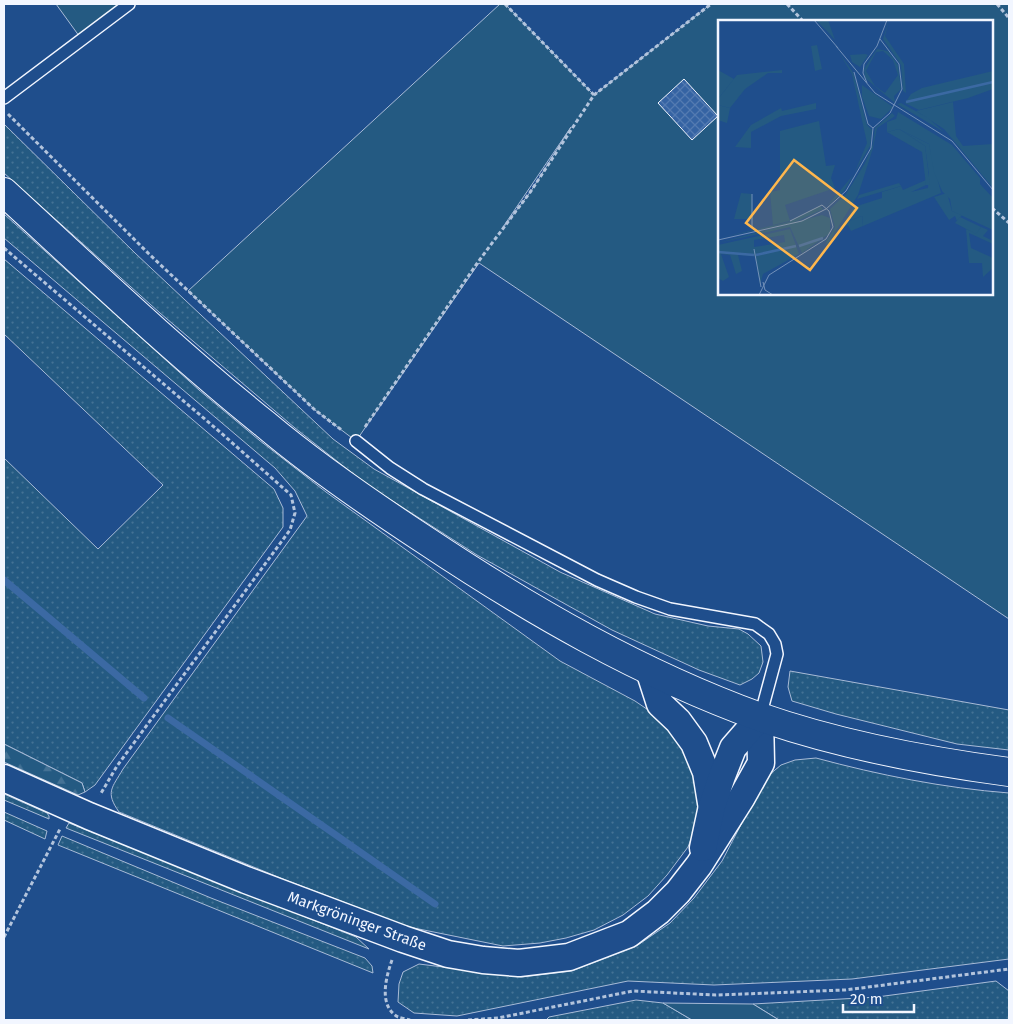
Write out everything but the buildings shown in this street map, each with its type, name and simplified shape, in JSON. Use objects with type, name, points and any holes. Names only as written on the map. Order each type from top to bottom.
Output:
[{"type":"main road","points":[[4,192],[160,334],[266,426],[332,477],[387,515],[515,598],[649,670],[760,717],[847,742],[963,766],[1009,772]]},
{"type":"street","points":[[649,670],[660,704],[678,721],[694,743],[706,772],[712,806]]},
{"type":"street","name":"Markgröninger Straße","points":[[4,778],[246,880],[403,939],[448,954],[483,960],[519,963],[569,957],[629,934],[658,912],[678,892],[699,865],[742,797],[761,762],[760,717]]},
{"type":"street","name":"Markgröninger Straße","points":[[699,865],[712,806],[733,748],[760,717]]},
{"type":"lane","points":[[4,98],[128,4]]},
{"type":"lane","points":[[356,441],[390,468],[423,489],[597,580],[670,609],[755,624],[769,634],[775,644],[777,654],[760,717]]},
{"type":"path","points":[[506,4],[594,95]]},
{"type":"path","points":[[4,110],[155,260],[315,410],[356,441],[478,262],[531,191],[594,95],[711,4]]},
{"type":"path","points":[[787,4],[802,20]]},
{"type":"path","points":[[997,4],[1009,18]]},
{"type":"path","points":[[993,209],[1009,223]]},
{"type":"path","points":[[4,248],[220,432],[291,496],[295,513],[290,530],[116,766],[80,811],[4,937]]},
{"type":"path","points":[[403,939],[391,962],[385,993],[386,1005],[397,1016],[410,1020]]},
{"type":"path","points":[[468,1020],[499,1019],[633,991],[716,995],[845,990],[1009,969]]},
{"type":"green space","points":[[56,4],[129,4],[82,40]]},
{"type":"green space","points":[[500,4],[505,4],[594,95],[711,4],[1009,4],[1009,619],[479,263],[356,441],[315,410],[188,291]],"holes":[[[571,127],[531,191],[503,228]]]},
{"type":"green space","points":[[4,124],[135,253],[333,439],[374,469],[560,572],[655,614],[708,626],[739,629],[748,634],[761,646],[763,662],[759,673],[740,685],[699,670],[612,630],[477,555],[366,484],[295,428],[160,313],[4,173]]},
{"type":"green space","points":[[4,214],[199,390],[326,492],[560,661],[635,701],[660,718],[685,746],[700,793],[697,823],[688,847],[648,896],[623,915],[594,930],[540,943],[503,946],[409,927],[283,879],[119,812],[111,795],[113,786],[123,769],[307,516],[295,491],[275,468],[4,238]]},
{"type":"green space","points":[[4,259],[274,489],[283,508],[283,527],[95,785],[85,792],[82,783],[4,744],[4,458],[98,549],[163,485],[4,334]]},
{"type":"green space","points":[[790,671],[1009,710],[1009,750],[957,744],[792,701],[788,687]]},
{"type":"green space","points":[[4,744],[82,783],[85,792],[78,795],[4,762]]},
{"type":"green space","points":[[816,758],[912,780],[960,788],[1009,793],[1009,959],[852,979],[714,985],[628,981],[457,1016],[414,1013],[398,1002],[399,984],[403,972],[419,964],[522,977],[572,971],[635,947],[670,923],[694,898],[722,861],[769,775],[781,765],[795,760]]},
{"type":"green space","points":[[4,794],[47,813],[49,819],[4,800]]},
{"type":"green space","points":[[4,812],[47,831],[45,839],[4,820]]},
{"type":"green space","points":[[69,823],[356,937],[369,949],[66,828]]},
{"type":"green space","points":[[62,836],[211,898],[365,958],[372,966],[373,973],[58,845]]},
{"type":"green space","points":[[996,981],[1009,991],[1009,1020],[779,1020],[753,1004],[877,997]]},
{"type":"green space","points":[[636,1000],[663,1003],[692,1020],[546,1020],[549,1017]]},
{"type":"green space","points":[[663,1003],[753,1004],[779,1020],[692,1020]]},
{"type":"waterway","points":[[4,580],[144,698]]},
{"type":"waterway","points":[[168,718],[435,904]]}]
